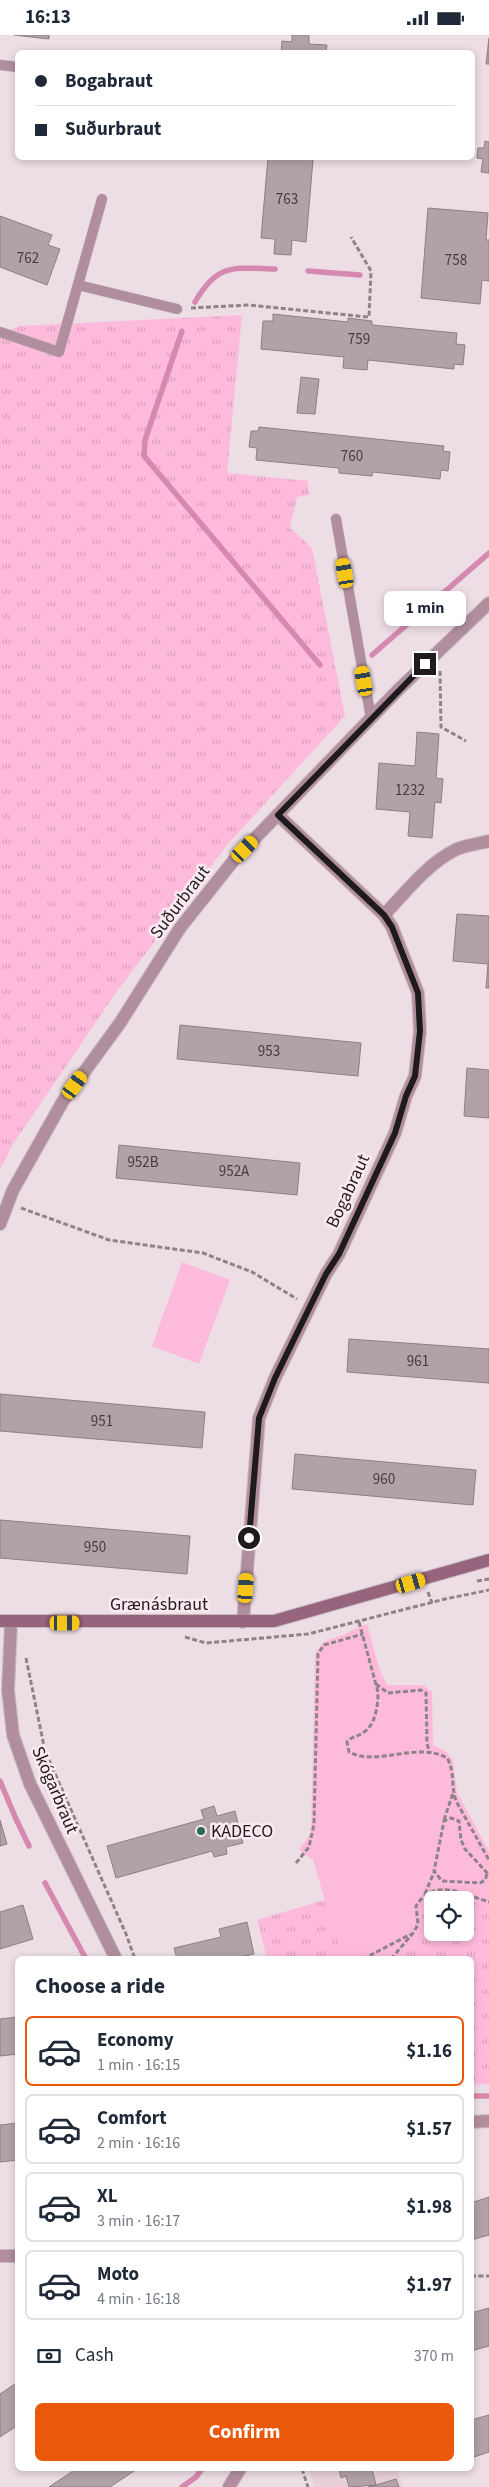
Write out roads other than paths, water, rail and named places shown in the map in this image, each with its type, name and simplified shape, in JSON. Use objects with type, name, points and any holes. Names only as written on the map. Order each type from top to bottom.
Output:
[{"type":"street","name":"Suðurbraut","points":[[0,1224],[8,1202],[64,1101],[120,1023],[180,928],[234,860],[371,717],[489,603]]},
{"type":"street","name":"Bogabraut","points":[[243,1621],[259,1418],[275,1378],[339,1254],[395,1133],[406,1096],[415,1076],[420,1031],[418,993],[392,927],[384,915],[278,815]]},
{"type":"street","points":[[384,915],[424,873],[456,849],[489,841]]},
{"type":"street","name":"Grænásbraut","points":[[6,1622],[274,1621],[489,1560]]},
{"type":"street","name":"Skógarbraut","points":[[6,1622],[8,1690],[13,1735],[30,1784],[115,1956]]},
{"type":"street","points":[[474,2122],[489,2121]]},
{"type":"street","points":[[0,2256],[15,2256]]},
{"type":"street","points":[[229,2487],[239,2471]]},
{"type":"lane","points":[[0,65],[15,67]]},
{"type":"lane","points":[[0,332],[59,351],[102,199]]},
{"type":"lane","points":[[78,285],[177,309]]},
{"type":"lane","points":[[336,519],[371,717]]},
{"type":"waterway","points":[[195,302],[211,280],[228,270],[238,268],[275,269]]},
{"type":"waterway","points":[[308,271],[360,275]]},
{"type":"waterway","points":[[182,331],[145,440],[144,456],[320,665]]},
{"type":"waterway","points":[[372,655],[489,553]]},
{"type":"waterway","points":[[0,1781],[29,1846]]},
{"type":"waterway","points":[[45,1883],[84,1956]]},
{"type":"waterway","points":[[474,2096],[489,2096]]},
{"type":"waterway","points":[[182,2487],[196,2477],[200,2471]]},
{"type":"place","name":"KADECO","points":[[201,1831]]}]
